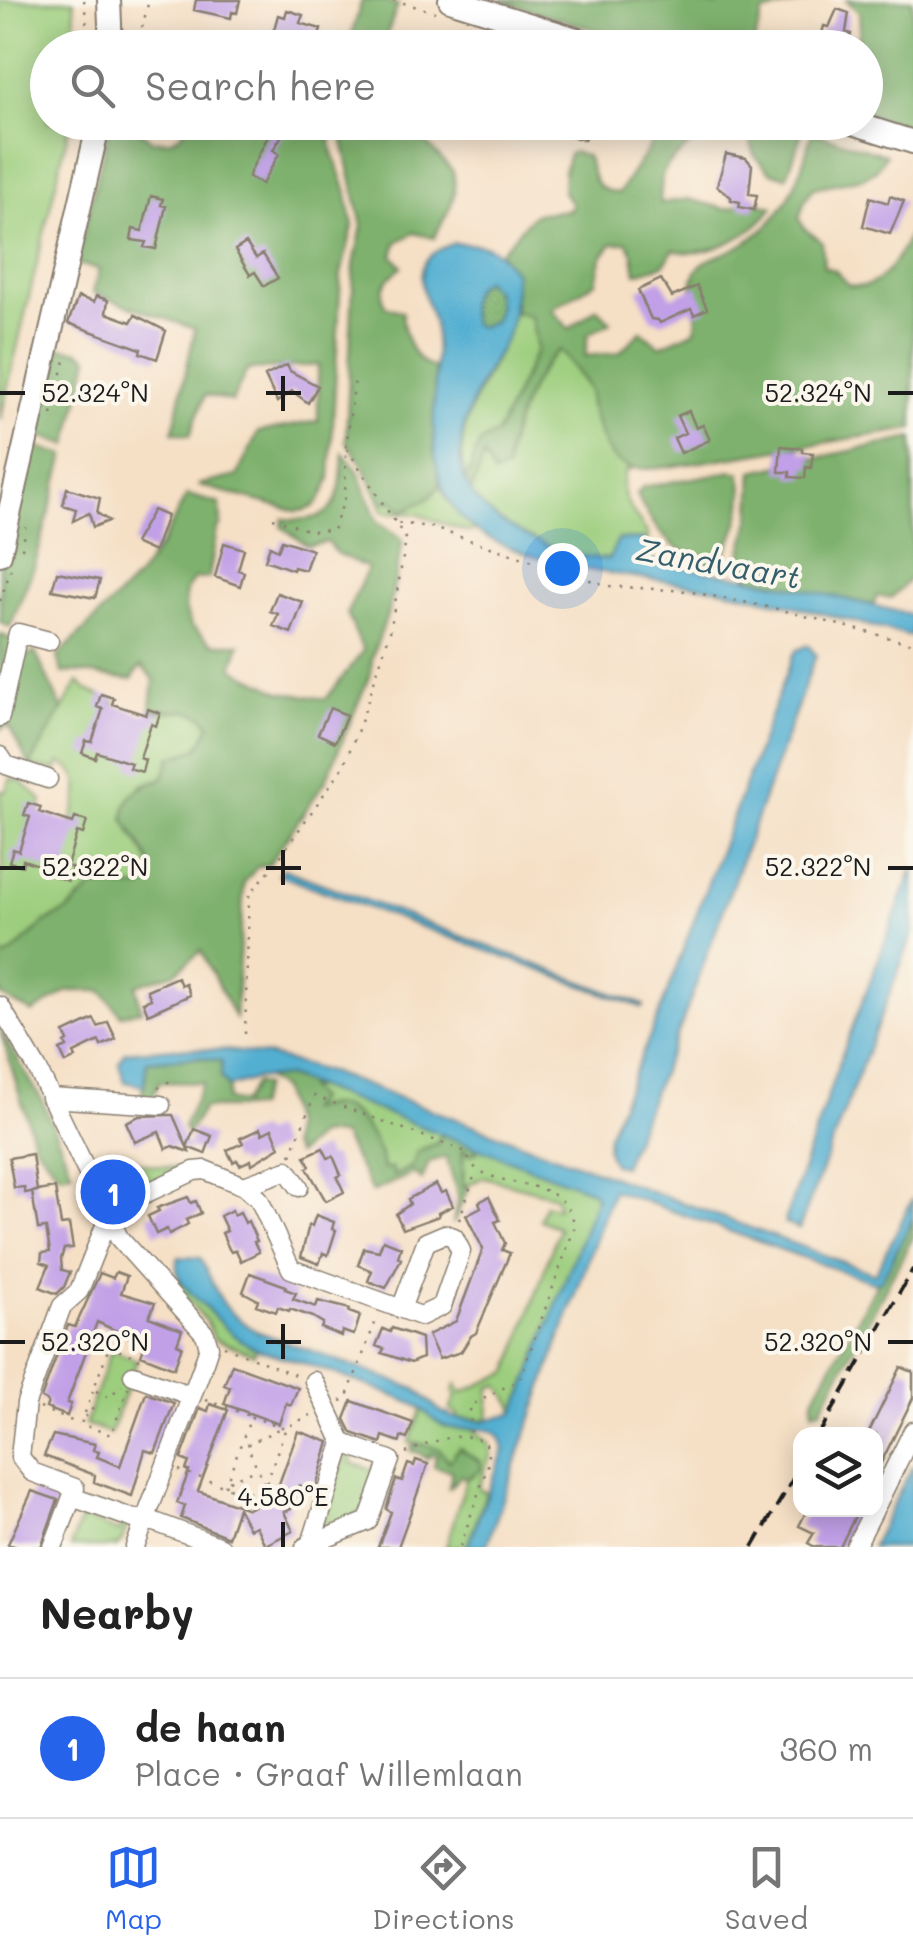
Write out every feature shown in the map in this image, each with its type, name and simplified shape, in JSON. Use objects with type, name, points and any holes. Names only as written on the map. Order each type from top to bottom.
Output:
[{"type":"main road","points":[[109,0],[110,30]]},
{"type":"main road","points":[[450,0],[547,30]]},
{"type":"main road","points":[[883,132],[913,142]]},
{"type":"main road","points":[[0,554],[95,140]]},
{"type":"street","points":[[0,717],[9,630],[49,641]]},
{"type":"street","points":[[0,756],[6,766],[48,779]]},
{"type":"street","points":[[0,1006],[37,1068],[119,1238],[199,1323],[208,1347],[134,1547]]},
{"type":"street","points":[[50,1098],[161,1106]]},
{"type":"street","points":[[53,1547],[75,1488],[32,1472],[22,1463],[19,1448],[26,1403],[62,1306],[79,1291],[108,1218],[140,1196],[194,1171],[205,1170],[244,1186],[259,1199],[291,1269],[392,1306],[421,1316],[442,1306],[461,1251],[454,1237],[445,1234],[426,1242],[392,1306]]},
{"type":"street","points":[[244,1186],[287,1170],[299,1187]]},
{"type":"street","points":[[132,1376],[192,1396]]},
{"type":"street","points":[[308,1546],[368,1521],[390,1460],[344,1443],[314,1381]]},
{"type":"street","points":[[883,1490],[913,1432]]},
{"type":"street","points":[[308,1546],[344,1443]]},
{"type":"street","points":[[72,1498],[134,1520],[147,1519],[221,1547]]},
{"type":"street","points":[[855,1547],[870,1517]]},
{"type":"path","points":[[84,0],[87,30]]},
{"type":"path","points":[[141,30],[148,0]]},
{"type":"path","points":[[272,518],[310,531],[333,530],[344,498],[354,378]]},
{"type":"path","points":[[245,1034],[249,895],[343,767],[390,632],[406,540],[346,447]]},
{"type":"path","points":[[396,523],[430,527],[608,586],[687,591],[778,609],[913,644]]},
{"type":"path","points":[[287,1170],[314,1096],[464,1151],[476,1169],[558,1195],[568,1205],[575,1226],[520,1379],[470,1406],[470,1435]]},
{"type":"path","points":[[454,1237],[476,1169]]},
{"type":"path","points":[[244,1444],[346,1399],[392,1306]]},
{"type":"path","points":[[208,1347],[218,1344],[314,1381]]},
{"type":"path","points":[[26,1403],[81,1424],[110,1435],[139,1358],[109,1346],[81,1424]]},
{"type":"path","points":[[93,1390],[109,1396],[132,1376]]},
{"type":"path","points":[[192,1396],[284,1428]]},
{"type":"path","points":[[226,1486],[251,1417]]},
{"type":"path","points":[[166,1466],[245,1494],[265,1484],[286,1432],[284,1428]]},
{"type":"path","points":[[390,1460],[432,1442],[470,1435],[486,1444],[490,1456],[460,1547]]},
{"type":"path","points":[[244,1444],[265,1484]]},
{"type":"path","points":[[228,1481],[257,1468]]},
{"type":"green space","points":[[0,0],[74,0],[75,30],[30,30],[30,140],[66,140],[0,420]]},
{"type":"green space","points":[[362,0],[398,5],[388,30],[353,30]]},
{"type":"green space","points":[[499,0],[688,0],[717,6],[719,0],[813,0],[763,13],[758,30],[595,30]]},
{"type":"green space","points":[[846,0],[913,0],[913,129],[883,119],[883,30],[860,30],[859,12]]},
{"type":"green space","points":[[106,140],[331,140],[353,226],[341,274],[330,478],[314,506],[295,511],[198,485],[237,476],[258,432],[318,421],[318,365],[247,370],[232,401],[205,395],[190,435],[173,432],[195,329],[93,293],[99,269],[72,263],[83,235]]},
{"type":"green space","points":[[343,140],[423,140],[453,171],[453,199],[434,238],[414,233],[397,242],[393,256],[402,266],[382,293],[385,306],[402,312],[404,329],[415,354],[435,368],[434,449],[440,486],[427,499],[403,511],[393,501],[380,502],[364,467],[346,441],[354,265],[362,226]]},
{"type":"green space","points":[[654,140],[695,140],[662,175],[660,203],[688,199],[726,209],[752,201],[773,207],[754,227],[728,243],[700,251],[673,250],[664,265],[636,273],[627,242],[612,244],[601,258],[596,282],[552,309],[569,329],[597,308],[611,322],[588,334],[585,356],[619,353],[641,331],[660,346],[694,331],[697,317],[692,288],[699,267],[766,227],[795,185],[810,140],[838,140],[886,155],[876,170],[863,178],[813,188],[799,219],[822,242],[824,267],[835,270],[848,285],[860,286],[881,278],[913,227],[913,429],[668,467],[636,468],[624,465],[609,452],[592,411],[588,388],[560,350],[540,372],[523,404],[506,469],[494,475],[484,456],[470,495],[465,482],[480,443],[497,433],[537,349],[531,316],[514,312],[515,272],[499,253],[534,214],[570,210],[572,204],[563,192],[564,170],[573,152],[586,156],[598,185],[619,193]]},
{"type":"green space","points":[[751,140],[799,140],[787,177],[770,172],[754,155]]},
{"type":"green space","points":[[484,280],[495,293],[497,310],[494,321],[479,327],[473,324],[470,299]]},
{"type":"green space","points":[[514,312],[531,316],[537,349],[497,433],[480,443],[465,482],[462,456],[469,413]]},
{"type":"green space","points":[[56,347],[80,351],[89,358],[68,445],[24,431]]},
{"type":"green space","points":[[561,349],[589,390],[590,405],[629,469],[633,469],[626,471],[623,488],[648,539],[618,539],[610,559],[571,554],[534,541],[499,521],[470,495],[484,455],[506,469],[523,404],[541,371]]},
{"type":"green space","points":[[913,438],[913,576],[891,598],[877,596],[873,605],[746,574],[741,556],[751,516],[753,471]]},
{"type":"green space","points":[[22,443],[65,455],[35,564],[10,627],[0,622],[0,541]]},
{"type":"green space","points":[[343,453],[358,471],[377,521],[403,540],[371,672],[326,780],[269,864],[257,867],[244,883],[235,1018],[201,951],[175,973],[136,985],[141,1010],[121,1015],[102,991],[68,991],[32,1013],[7,1000],[0,994],[0,959],[44,923],[69,910],[90,890],[99,886],[143,888],[149,882],[150,861],[124,819],[127,802],[136,792],[163,778],[171,757],[199,748],[210,725],[191,712],[151,709],[154,679],[141,666],[132,679],[62,673],[58,656],[136,579],[160,546],[187,495],[220,504],[221,525],[217,529],[209,578],[194,579],[186,590],[185,609],[191,626],[213,644],[240,644],[232,668],[281,692],[326,699],[363,651],[347,613],[368,568],[336,553],[328,542],[308,546],[282,527],[283,519],[315,517],[332,506],[340,485]]},
{"type":"green space","points":[[740,473],[742,484],[739,518],[721,561],[709,565],[666,538],[637,494],[643,487]]},
{"type":"green space","points":[[440,486],[448,501],[476,530],[467,532],[417,514],[383,512],[380,502],[393,501],[403,511],[428,499]]},
{"type":"green space","points":[[0,634],[11,639],[16,662],[35,652],[62,709],[30,766],[8,725],[0,730]]},
{"type":"green space","points":[[78,682],[115,702],[113,710],[149,721],[152,710],[191,712],[210,725],[196,748],[171,757],[163,778],[142,785],[131,832],[150,861],[149,882],[143,888],[99,886],[90,890],[69,910],[44,923],[0,959],[0,791],[5,792],[11,778],[22,782],[42,800],[38,818],[69,829],[78,791],[75,774],[59,763],[57,770],[30,766]]},
{"type":"green space","points":[[0,1030],[42,1100],[72,1172],[59,1174],[35,1145]]},
{"type":"green space","points":[[199,1057],[222,1061],[221,1077],[229,1087],[227,1100],[243,1103],[255,1083],[264,1086],[256,1108],[203,1108],[187,1134],[183,1127],[203,1083],[159,1082],[151,1100],[141,1099],[147,1061]]},
{"type":"green space","points":[[287,1076],[316,1087],[307,1088],[317,1099],[308,1110],[335,1105],[355,1116],[374,1142],[383,1169],[392,1169],[393,1176],[412,1167],[417,1151],[438,1143],[441,1133],[473,1145],[477,1152],[469,1155],[463,1149],[463,1187],[469,1185],[453,1224],[458,1196],[446,1157],[429,1162],[422,1180],[414,1173],[372,1192],[342,1136],[320,1134],[296,1155],[290,1146],[292,1125],[281,1089],[264,1078]]},
{"type":"green space","points":[[306,1087],[316,1087],[441,1133],[428,1154],[393,1177],[383,1170],[381,1155],[306,1110]]},
{"type":"green space","points":[[473,1145],[592,1191],[597,1198],[520,1401],[514,1413],[512,1403],[498,1385],[490,1388],[488,1420],[456,1418],[458,1414],[450,1410],[456,1396],[453,1391],[457,1384],[461,1393],[509,1372],[559,1228],[540,1220],[545,1204],[558,1208],[555,1196],[484,1177],[463,1187],[463,1147],[477,1152]]},
{"type":"green space","points":[[89,1156],[181,1169],[119,1200],[107,1197]]},
{"type":"green space","points":[[913,1218],[913,1237],[821,1409],[813,1411],[813,1399]]},
{"type":"green space","points":[[159,1268],[256,1349],[254,1354],[214,1339],[207,1322]]},
{"type":"green space","points":[[111,1350],[137,1360],[110,1434],[85,1424]]},
{"type":"green space","points":[[422,1408],[452,1428],[472,1429],[489,1443],[491,1453],[479,1488],[486,1493],[467,1547],[446,1547],[466,1479],[474,1475],[421,1444],[409,1443]]},
{"type":"green space","points":[[421,1444],[439,1449],[449,1462],[459,1448],[481,1462],[481,1470],[466,1479],[462,1475],[449,1487],[452,1471],[434,1466],[436,1456],[431,1454],[427,1459],[411,1451]]},
{"type":"green space","points":[[348,1448],[355,1451],[351,1463],[373,1470],[377,1460],[383,1461],[367,1510],[321,1529]]},
{"type":"green space","points":[[89,1507],[85,1519],[119,1532],[124,1520],[128,1523],[116,1547],[70,1547],[84,1513],[74,1508]]},
{"type":"water","points":[[454,243],[489,247],[515,272],[508,333],[472,403],[461,446],[466,483],[492,516],[538,542],[571,554],[609,559],[618,539],[645,540],[654,562],[773,582],[913,615],[913,637],[720,589],[545,560],[490,539],[465,521],[448,499],[434,447],[435,332],[422,281],[426,261],[436,251]],"holes":[[[484,280],[498,304],[494,321],[479,327],[472,323],[470,299]]]},
{"type":"water","points":[[808,645],[816,655],[682,1023],[623,1166],[613,1164],[607,1150],[608,1135],[659,1014],[793,656]]},
{"type":"water","points":[[913,868],[913,933],[799,1229],[784,1223],[840,1060]]},
{"type":"water","points":[[283,869],[644,1005],[643,1008],[279,875]]},
{"type":"water","points":[[174,1048],[270,1056],[332,1073],[875,1274],[913,1198],[913,1218],[882,1279],[875,1283],[613,1190],[486,1547],[467,1547],[504,1450],[496,1433],[442,1425],[411,1403],[245,1343],[186,1287],[177,1270],[179,1257],[200,1258],[226,1307],[256,1331],[416,1389],[440,1411],[455,1418],[483,1421],[513,1413],[520,1401],[596,1198],[592,1191],[287,1076],[254,1079],[229,1087],[221,1077],[222,1061],[199,1057],[147,1061],[144,1086],[125,1082],[119,1063],[125,1052]]},
{"type":"water","points":[[913,1465],[913,1547],[871,1547]]},
{"type":"building","points":[[196,0],[240,0],[237,13],[232,12],[231,18],[194,10]]},
{"type":"building","points":[[837,9],[849,13],[846,30],[823,30],[824,26],[829,27]]},
{"type":"building","points":[[287,10],[303,15],[300,23],[321,30],[274,30],[278,15],[285,17]]},
{"type":"building","points":[[266,140],[279,140],[273,150],[279,154],[262,184],[249,177]]},
{"type":"building","points":[[726,154],[746,158],[752,165],[749,194],[757,195],[754,210],[739,207],[740,202],[731,200],[717,186]]},
{"type":"building","points":[[151,196],[163,199],[161,205],[166,206],[156,249],[144,247],[146,242],[131,240],[133,229],[142,231]]},
{"type":"building","points":[[890,196],[904,201],[890,234],[863,226],[870,197],[888,203]]},
{"type":"building","points":[[246,243],[256,258],[263,254],[278,278],[264,286],[255,272],[250,275],[235,250]]},
{"type":"building","points":[[661,279],[672,297],[697,286],[707,309],[694,315],[691,309],[660,323],[651,319],[638,290]]},
{"type":"building","points":[[96,296],[108,300],[106,313],[131,322],[135,315],[166,331],[157,359],[140,353],[141,349],[68,323],[78,297],[94,302]]},
{"type":"building","points":[[287,365],[290,371],[318,386],[308,403],[292,391],[277,402],[265,376]]},
{"type":"building","points":[[689,411],[696,428],[703,425],[710,440],[681,453],[674,438],[685,433],[677,416]]},
{"type":"building","points":[[781,446],[813,453],[805,478],[779,472]]},
{"type":"building","points":[[67,488],[100,498],[97,513],[109,521],[93,527],[89,513],[73,521],[76,509],[63,505]]},
{"type":"building","points":[[153,510],[167,516],[154,552],[134,543]]},
{"type":"building","points":[[282,540],[312,550],[305,570],[265,560],[270,546],[278,550]]},
{"type":"building","points":[[224,543],[244,549],[238,570],[244,572],[240,586],[215,577]]},
{"type":"building","points":[[57,572],[100,580],[95,598],[52,590]]},
{"type":"building","points":[[277,593],[303,602],[291,633],[273,626],[278,614],[270,611]]},
{"type":"building","points":[[101,694],[114,698],[112,704],[146,715],[148,709],[160,713],[156,726],[151,724],[140,758],[145,760],[142,772],[129,768],[131,763],[97,752],[95,758],[82,753],[86,741],[92,742],[103,709],[97,707]]},
{"type":"building","points":[[330,708],[347,715],[335,742],[318,734]]},
{"type":"building","points":[[28,803],[41,807],[39,812],[73,823],[75,818],[87,821],[83,834],[77,832],[67,866],[72,868],[68,881],[56,877],[57,871],[23,860],[22,866],[9,862],[13,849],[19,851],[30,817],[24,815]]},
{"type":"building","points":[[177,977],[190,995],[148,1014],[143,1002],[151,999],[147,990]]},
{"type":"building","points":[[94,1019],[98,1027],[108,1022],[116,1039],[101,1046],[99,1041],[74,1053],[76,1058],[66,1063],[60,1050],[67,1047],[64,1033]]},
{"type":"building","points":[[173,1115],[189,1152],[173,1146],[166,1149],[159,1132],[135,1142],[126,1122],[139,1116]]},
{"type":"building","points":[[194,1129],[212,1136],[205,1154],[187,1147]]},
{"type":"building","points":[[260,1129],[262,1134],[272,1129],[280,1147],[252,1164],[251,1160],[240,1165],[237,1160],[233,1162],[227,1150],[243,1143],[240,1138]]},
{"type":"building","points":[[323,1148],[328,1158],[333,1156],[344,1192],[326,1201],[307,1168],[310,1166],[305,1156]]},
{"type":"building","points":[[32,1154],[37,1191],[25,1193],[24,1187],[14,1188],[9,1158]]},
{"type":"building","points":[[436,1184],[441,1193],[446,1191],[453,1206],[438,1213],[439,1216],[403,1229],[396,1214],[410,1204],[408,1199]]},
{"type":"building","points":[[55,1188],[61,1225],[69,1224],[73,1248],[64,1249],[62,1270],[70,1272],[57,1294],[40,1287],[49,1265],[41,1262],[42,1253],[50,1252],[46,1228],[38,1229],[32,1192]]},
{"type":"building","points":[[188,1197],[191,1203],[196,1201],[201,1213],[169,1234],[167,1229],[156,1234],[148,1216],[159,1211],[157,1208]]},
{"type":"building","points":[[489,1197],[500,1220],[495,1222],[505,1243],[502,1250],[510,1253],[476,1333],[461,1352],[439,1359],[428,1335],[456,1321],[483,1249],[466,1215]]},
{"type":"building","points":[[232,1210],[234,1215],[240,1212],[245,1223],[248,1221],[259,1252],[241,1261],[236,1250],[231,1252],[222,1233],[227,1231],[220,1216]]},
{"type":"building","points":[[316,1215],[334,1222],[332,1229],[336,1230],[328,1255],[323,1253],[319,1264],[301,1257],[309,1225],[312,1226]]},
{"type":"building","points":[[383,1240],[401,1247],[401,1259],[386,1288],[368,1281],[372,1271],[358,1265],[364,1248],[379,1251]]},
{"type":"building","points":[[116,1272],[127,1276],[121,1293],[155,1303],[149,1317],[182,1330],[177,1344],[182,1346],[174,1368],[141,1355],[145,1344],[97,1322],[67,1403],[71,1404],[67,1416],[46,1408],[48,1402],[41,1398],[68,1325],[75,1327],[100,1273],[113,1278]]},
{"type":"building","points":[[250,1273],[286,1286],[285,1289],[296,1293],[293,1299],[316,1307],[318,1301],[350,1309],[349,1312],[360,1316],[355,1332],[353,1335],[342,1331],[341,1336],[321,1328],[323,1323],[313,1317],[290,1309],[278,1307],[276,1312],[256,1305],[258,1300],[243,1292]]},
{"type":"building","points":[[392,1328],[421,1338],[422,1358],[411,1363],[382,1353],[384,1349],[376,1346],[383,1329],[390,1332]]},
{"type":"building","points":[[232,1364],[298,1388],[291,1405],[286,1403],[279,1424],[224,1404],[230,1387],[224,1385]]},
{"type":"building","points":[[901,1367],[913,1372],[913,1398],[883,1459],[883,1427],[871,1427]]},
{"type":"building","points":[[146,1393],[174,1403],[155,1453],[145,1450],[132,1496],[94,1482],[95,1475],[44,1456],[53,1435],[95,1444],[97,1457],[120,1466]]},
{"type":"building","points":[[352,1401],[413,1423],[407,1439],[401,1437],[400,1442],[383,1436],[381,1443],[352,1433],[345,1419]]},
{"type":"building","points":[[210,1404],[228,1410],[198,1491],[248,1509],[275,1495],[298,1431],[329,1442],[315,1491],[299,1485],[296,1493],[281,1488],[291,1509],[284,1512],[293,1531],[265,1545],[256,1526],[249,1529],[238,1508],[228,1537],[181,1518],[185,1506],[177,1503],[189,1462],[181,1459],[200,1408],[208,1411]]},
{"type":"building","points":[[416,1460],[428,1464],[398,1547],[378,1547],[391,1512],[386,1509],[396,1479],[402,1481],[408,1464],[414,1466]]},
{"type":"building","points":[[32,1491],[58,1500],[41,1547],[8,1544]]},
{"type":"building","points":[[804,1517],[855,1517],[840,1547],[815,1547],[808,1543],[814,1533],[799,1526]]},
{"type":"railway","points":[[823,1427],[913,1269]]},
{"type":"railway","points":[[753,1547],[793,1479]]},
{"type":"place","name":"de haan","points":[[113,1192]]},
{"type":"water label","name":"Zandvaart","points":[[719,562]]}]
